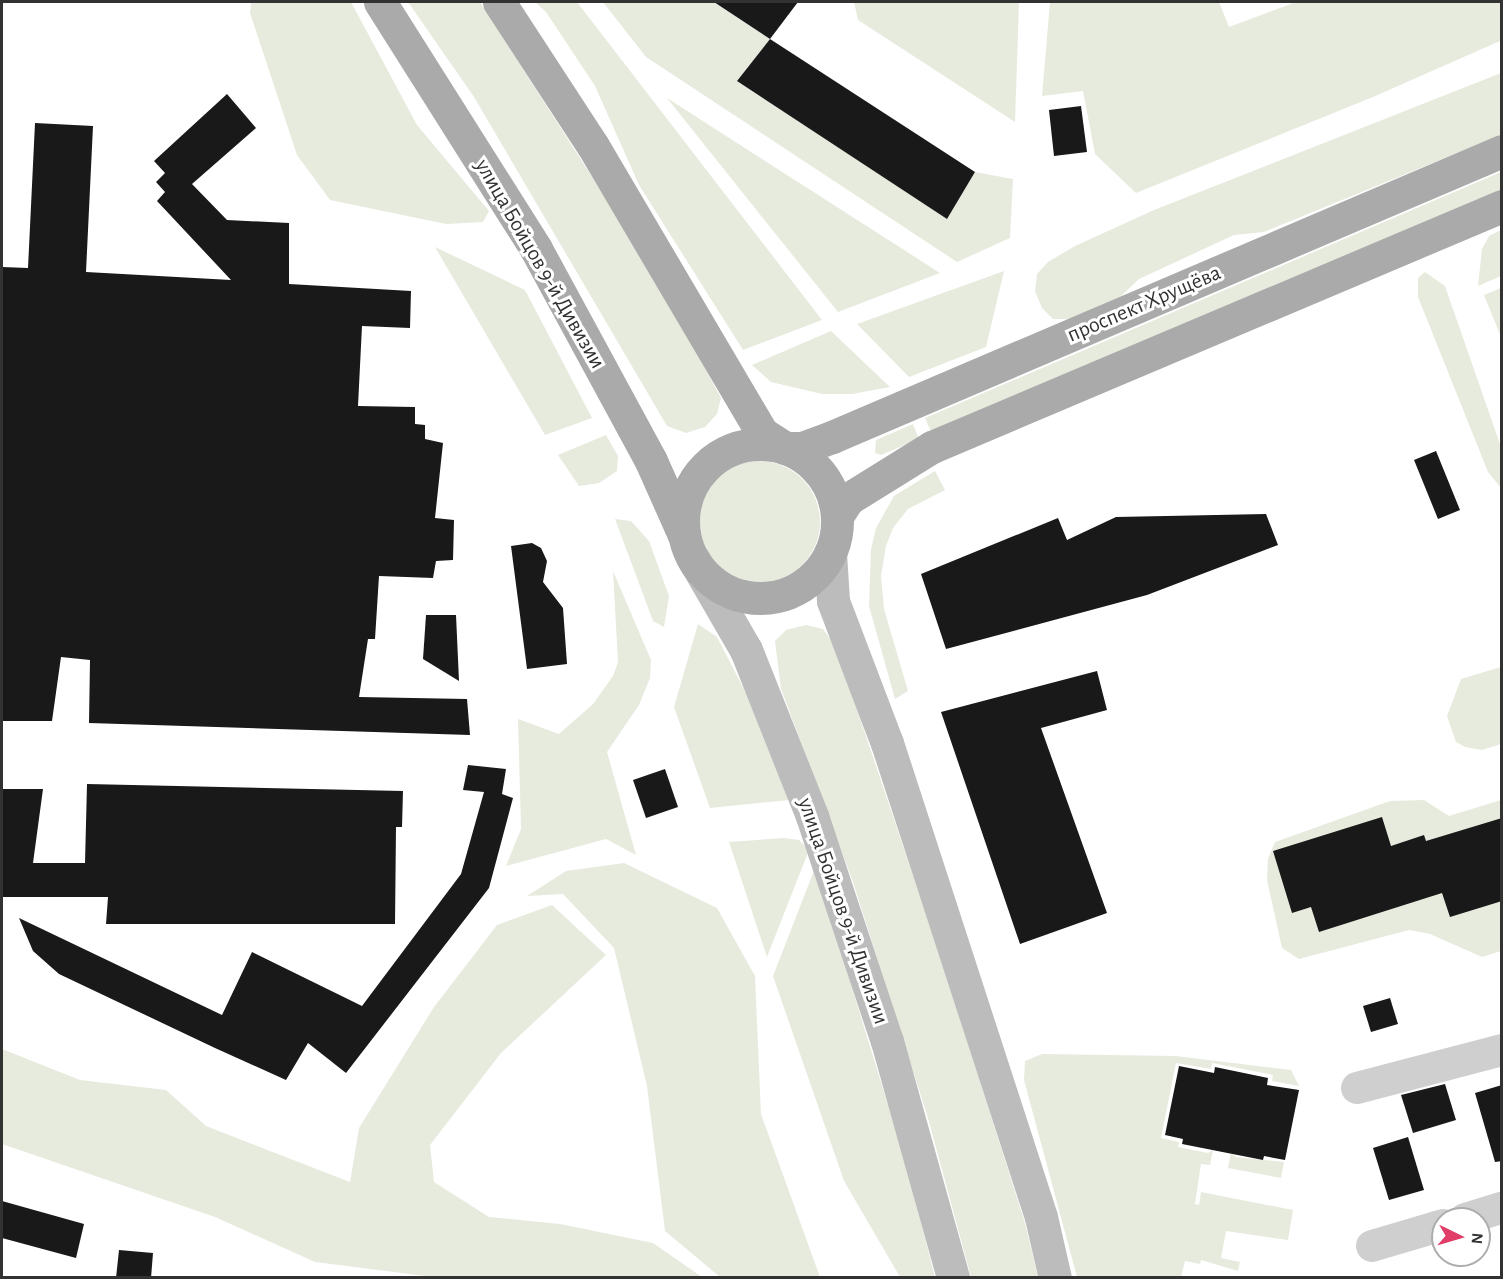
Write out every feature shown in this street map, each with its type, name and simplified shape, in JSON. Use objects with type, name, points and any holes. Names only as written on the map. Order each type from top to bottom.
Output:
[{"type":"main road","name":"улица Бойцов 9-й Дивизии","points":[[380,2],[536,249],[651,460],[689,548],[746,650],[820,838],[887,1041],[952,1278]]},
{"type":"main road","points":[[499,2],[593,146],[753,419],[768,439],[810,462],[820,474],[834,501],[837,516],[830,553],[833,601],[894,765],[1041,1217],[1055,1278]]},
{"type":"main road","name":"проспект Хрущёва","points":[[785,448],[802,447],[832,437],[1502,151]]},
{"type":"main road","points":[[837,516],[848,499],[932,447],[1502,206]]},
{"type":"main road","points":[[785,448],[745,445],[712,460],[688,494],[689,548],[711,580],[729,592],[755,598],[781,595],[803,585],[830,553]]},
{"type":"street","points":[[1357,1088],[1502,1050]]},
{"type":"street","points":[[1372,1246],[1431,1229]]},
{"type":"shaded area","points":[[251,2],[351,2],[417,125],[489,211],[483,222],[446,224],[330,200],[297,155],[250,13]]},
{"type":"shaded area","points":[[408,2],[480,2],[655,275],[721,398],[717,414],[705,427],[686,433],[667,426],[474,97]]},
{"type":"shaded area","points":[[535,2],[577,2],[822,320],[743,350],[639,185],[595,86],[546,12]]},
{"type":"shaded area","points":[[603,2],[714,2],[770,39],[737,81],[947,219],[975,172],[1013,179],[1010,238],[957,262],[646,57]]},
{"type":"shaded area","points":[[854,2],[1019,2],[1015,122],[858,20]]},
{"type":"shaded area","points":[[1050,2],[1219,2],[1229,27],[1296,2],[1501,2],[1501,32],[1500,41],[1373,97],[1136,193],[1095,154],[1083,91],[1042,96]]},
{"type":"shaded area","points":[[1501,73],[1501,135],[1264,232],[1234,235],[1139,279],[1118,299],[1076,319],[1053,319],[1042,308],[1035,291],[1037,274],[1048,262],[1075,246],[1154,210]]},
{"type":"shaded area","points":[[667,98],[940,273],[838,312]]},
{"type":"shaded area","points":[[1501,172],[1501,190],[932,434],[925,418]]},
{"type":"shaded area","points":[[1501,230],[1501,276],[1478,286],[1482,249],[1489,236]]},
{"type":"shaded area","points":[[435,247],[525,290],[592,418],[545,435]]},
{"type":"shaded area","points":[[1004,271],[986,347],[909,377],[857,324]]},
{"type":"shaded area","points":[[1425,272],[1445,286],[1501,447],[1501,488],[1488,472],[1418,297],[1418,278]]},
{"type":"shaded area","points":[[1501,288],[1501,337],[1484,295]]},
{"type":"shaded area","points":[[831,331],[890,387],[852,394],[822,394],[771,382],[752,365]]},
{"type":"shaded area","points":[[913,424],[919,439],[881,455],[875,453],[876,440]]},
{"type":"shaded area","points":[[606,435],[618,456],[617,471],[599,483],[579,486],[558,455]]},
{"type":"shaded area","points":[[759,461],[782,466],[793,471],[802,479],[810,488],[815,499],[820,522],[815,545],[810,556],[802,565],[793,573],[782,578],[759,583],[736,578],[725,573],[716,565],[708,556],[703,545],[698,522],[703,499],[708,488],[716,479],[725,471],[736,466]]},
{"type":"shaded area","points":[[935,471],[945,490],[908,509],[893,528],[886,546],[881,576],[884,609],[908,691],[895,699],[869,606],[871,549],[876,528],[894,496]]},
{"type":"shaded area","points":[[615,519],[631,521],[649,541],[669,596],[664,627],[653,621]]},
{"type":"shaded area","points":[[613,571],[651,660],[650,678],[639,705],[607,752],[636,855],[606,839],[506,866],[521,829],[518,719],[559,734],[593,704],[613,676],[618,662]]},
{"type":"shaded area","points":[[698,624],[717,637],[748,697],[789,800],[710,808],[674,707]]},
{"type":"shaded area","points":[[806,625],[823,629],[836,647],[941,959],[1025,1223],[1038,1277],[971,1277],[928,1118],[853,882],[781,689],[775,641],[786,630]]},
{"type":"shaded area","points":[[1501,667],[1501,744],[1482,750],[1465,747],[1456,742],[1447,716],[1461,679]]},
{"type":"shaded area","points":[[1424,800],[1449,816],[1501,800],[1501,951],[1482,957],[1430,934],[1409,930],[1299,959],[1282,948],[1267,880],[1268,859],[1275,842],[1390,801]]},
{"type":"shaded area","points":[[784,838],[799,840],[809,850],[767,957],[729,842]]},
{"type":"shaded area","points":[[624,863],[717,908],[755,976],[761,1114],[820,1277],[720,1277],[665,1231],[647,1086],[614,948],[563,894],[527,896],[566,871]]},
{"type":"shaded area","points":[[815,868],[901,1147],[935,1277],[900,1277],[844,1181],[773,976]]},
{"type":"shaded area","points":[[552,905],[606,955],[501,1053],[430,1145],[434,1182],[489,1217],[560,1224],[653,1243],[702,1277],[433,1277],[315,1262],[215,1217],[2,1144],[2,1049],[80,1080],[166,1090],[206,1126],[350,1182],[359,1128],[434,1007],[497,925]]},
{"type":"shaded area","points":[[1042,1054],[1176,1056],[1291,1070],[1299,1086],[1272,1081],[1273,1075],[1212,1063],[1211,1069],[1176,1063],[1161,1138],[1179,1142],[1178,1147],[1208,1153],[1213,1150],[1210,1165],[1201,1164],[1195,1204],[1199,1205],[1201,1192],[1293,1210],[1288,1240],[1226,1231],[1221,1258],[1240,1262],[1238,1271],[1201,1260],[1200,1264],[1185,1261],[1181,1277],[1077,1277],[1024,1080],[1025,1061]]},
{"type":"shaded area","points":[[1231,1152],[1235,1157],[1284,1162],[1281,1178],[1228,1168]]},
{"type":"building","points":[[714,2],[798,2],[770,39]]},
{"type":"building","points":[[770,39],[975,172],[947,219],[737,81]]},
{"type":"building","points":[[227,94],[256,128],[192,184],[227,220],[289,223],[289,284],[411,291],[410,328],[362,326],[358,406],[415,407],[415,424],[425,425],[425,439],[443,443],[435,518],[454,520],[453,560],[436,561],[433,578],[379,576],[375,639],[368,639],[359,697],[467,699],[470,735],[89,723],[90,660],[61,657],[52,721],[2,721],[2,267],[28,268],[35,123],[93,126],[86,272],[231,280],[157,201],[165,192],[156,182],[165,173],[154,161]]},
{"type":"building","points":[[1081,106],[1087,152],[1054,156],[1049,110]]},
{"type":"building","points":[[1436,451],[1460,510],[1438,519],[1414,460]]},
{"type":"building","points":[[1266,514],[1278,545],[1147,595],[946,649],[921,574],[1058,518],[1067,540],[1116,517]]},
{"type":"building","points":[[532,543],[541,548],[547,561],[543,582],[563,608],[567,664],[527,669],[511,546]]},
{"type":"building","points":[[426,615],[456,615],[459,681],[423,659]]},
{"type":"building","points":[[1097,671],[1107,710],[1041,728],[1107,913],[1020,944],[941,712]]},
{"type":"building","points":[[468,765],[506,769],[502,794],[513,798],[489,888],[346,1073],[308,1043],[286,1080],[215,1048],[59,974],[33,951],[19,918],[222,1015],[252,952],[362,1006],[461,874],[484,792],[463,790]]},
{"type":"building","points":[[665,769],[678,807],[646,818],[633,780]]},
{"type":"building","points":[[87,784],[403,791],[402,827],[396,827],[395,924],[106,924],[108,897],[2,897],[2,789],[43,789],[33,863],[85,863]]},
{"type":"building","points":[[1382,817],[1391,846],[1424,835],[1426,841],[1502,818],[1502,901],[1450,917],[1442,893],[1319,932],[1311,907],[1292,913],[1273,851]]},
{"type":"building","points":[[1390,998],[1398,1024],[1371,1032],[1363,1006]]},
{"type":"building","points":[[1179,1066],[1214,1073],[1215,1067],[1268,1078],[1267,1085],[1299,1090],[1285,1160],[1264,1156],[1263,1160],[1182,1144],[1183,1139],[1165,1135]]},
{"type":"building","points":[[1445,1084],[1456,1120],[1413,1133],[1401,1095]]},
{"type":"building","points":[[1502,1085],[1502,1161],[1495,1162],[1475,1093]]},
{"type":"building","points":[[1408,1137],[1424,1190],[1389,1200],[1373,1148]]},
{"type":"building","points":[[2,1201],[84,1224],[76,1258],[2,1238]]},
{"type":"building","points":[[119,1250],[153,1253],[151,1278],[116,1278]]}]
